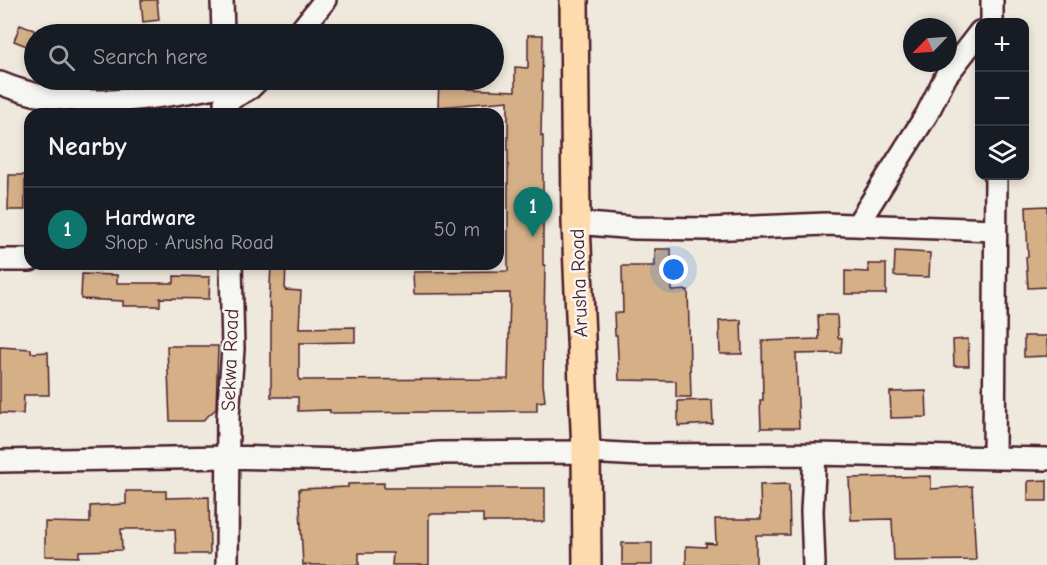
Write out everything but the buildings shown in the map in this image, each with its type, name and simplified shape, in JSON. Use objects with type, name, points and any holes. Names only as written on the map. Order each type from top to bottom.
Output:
[{"type":"main road","name":"Arusha Road","points":[[574,0],[576,222],[586,452],[587,565]]},
{"type":"street","points":[[222,0],[223,24]]},
{"type":"street","points":[[306,24],[325,0]]},
{"type":"street","points":[[857,225],[927,114],[946,76],[975,38]]},
{"type":"street","points":[[0,83],[22,92],[84,100],[225,95],[243,90]]},
{"type":"street","points":[[993,458],[996,180]]},
{"type":"street","points":[[576,222],[635,228],[708,229],[825,224],[995,230]]},
{"type":"street","points":[[0,260],[24,260]]},
{"type":"street","name":"Sekwa Road","points":[[227,565],[228,457],[233,349],[231,270]]},
{"type":"street","points":[[0,461],[228,457],[344,460],[438,453],[586,452],[641,456],[815,454],[1047,459]]},
{"type":"street","points":[[814,565],[812,511],[815,454]]},
{"type":"place","name":"Hardware","points":[[533,237]]}]
